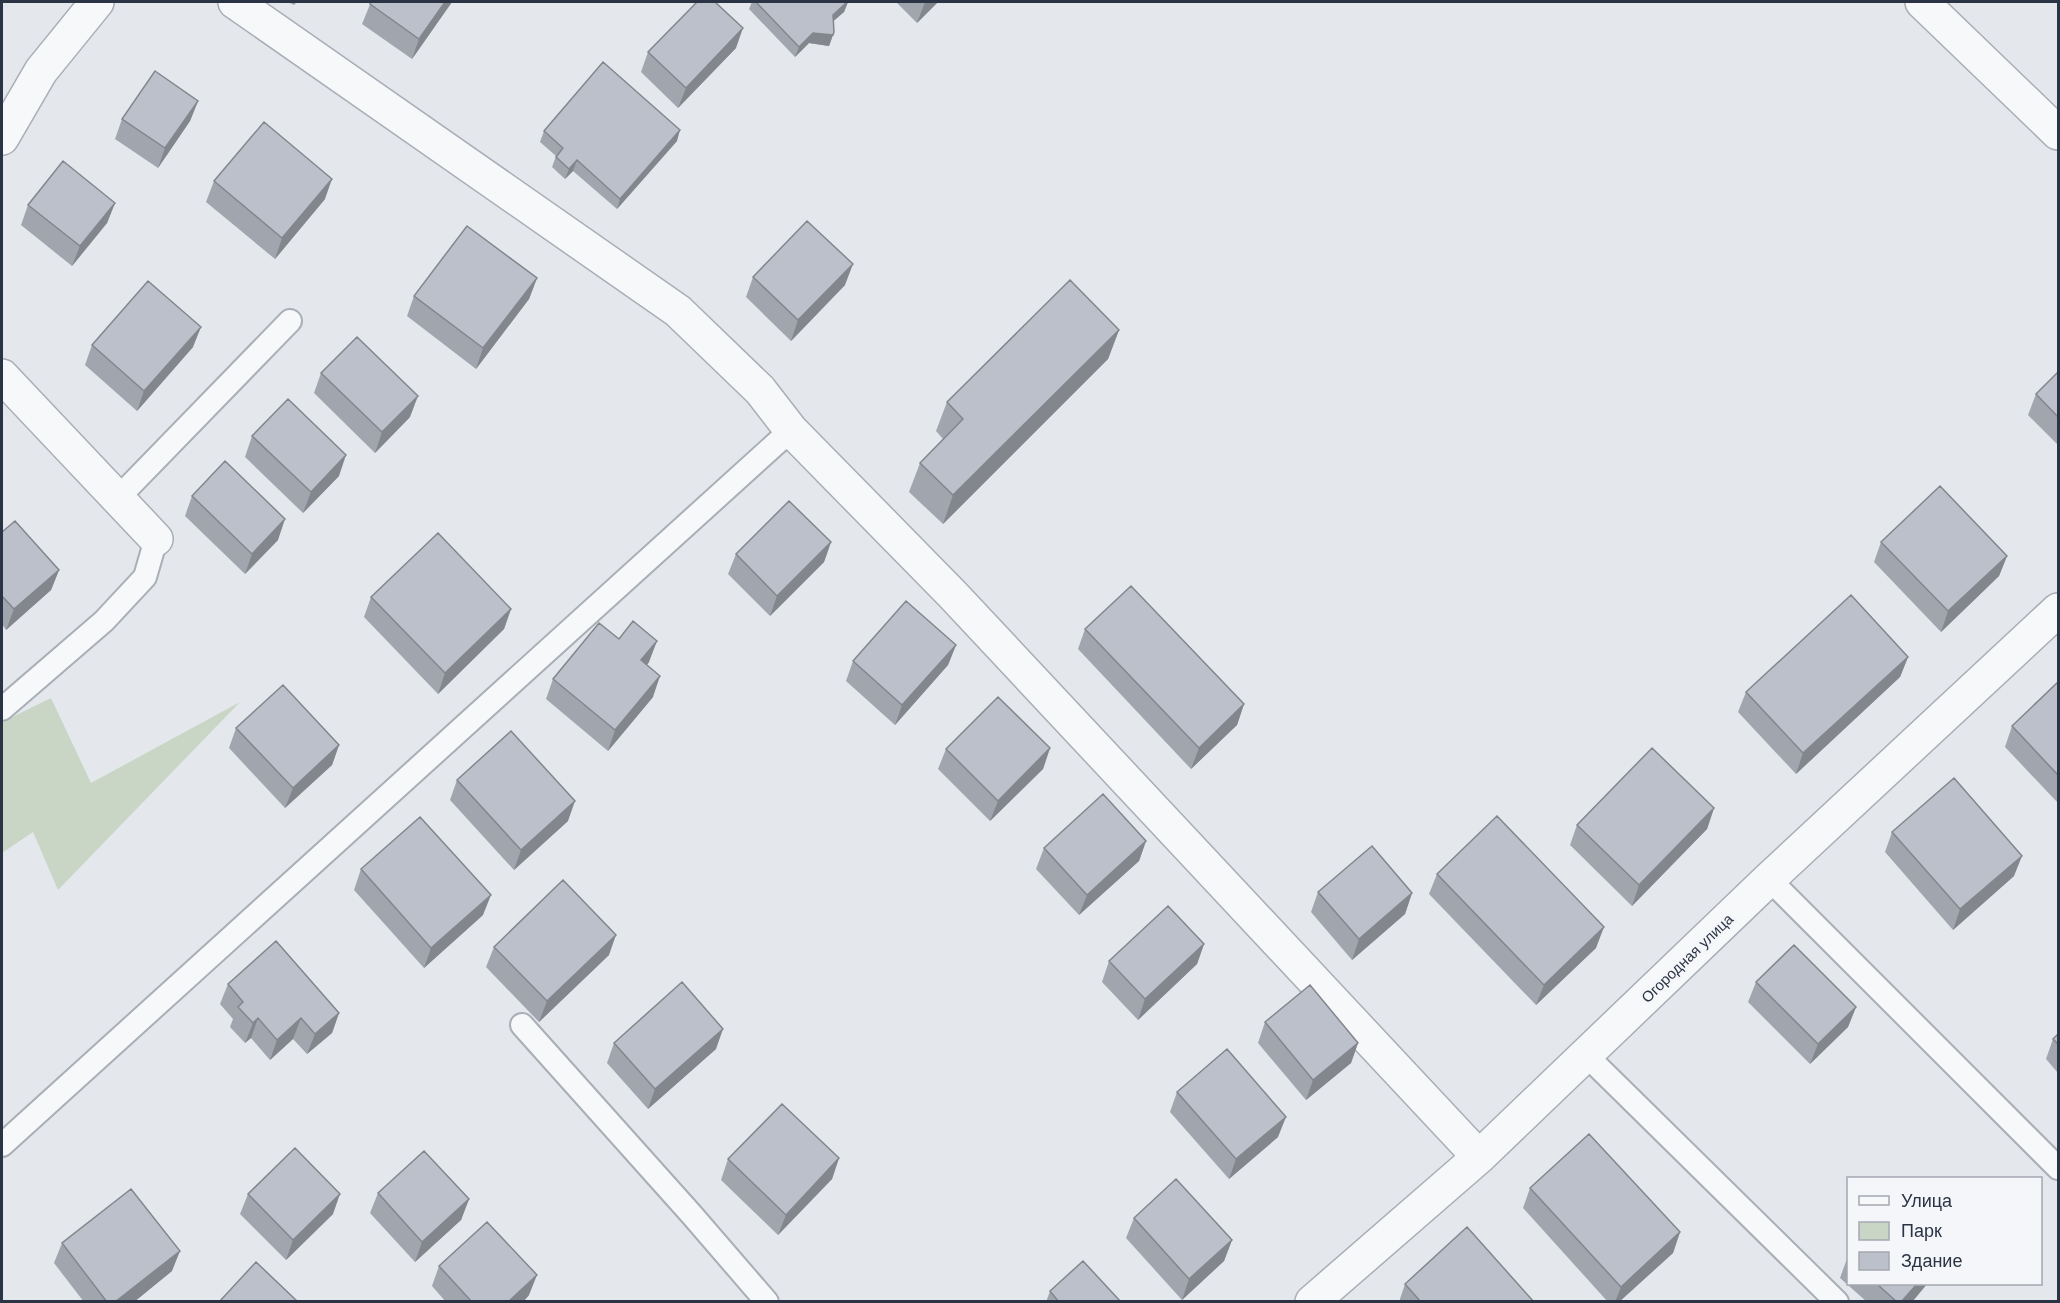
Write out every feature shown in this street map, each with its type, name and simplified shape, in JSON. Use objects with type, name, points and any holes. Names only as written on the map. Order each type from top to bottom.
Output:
[{"type":"street","points":[[2,138],[41,71],[97,2]]},
{"type":"street","points":[[235,2],[678,311],[760,390],[790,430],[953,594],[1479,1157]]},
{"type":"street","points":[[1922,2],[2058,133]]},
{"type":"street","points":[[2,376],[156,539]]},
{"type":"street","name":"Огородная улица","points":[[1317,1300],[1479,1157],[1770,879],[2058,610]]},
{"type":"lane","points":[[117,499],[290,321]]},
{"type":"lane","points":[[2,1145],[790,430]]},
{"type":"lane","points":[[2,708],[111,614],[145,577],[156,539]]},
{"type":"lane","points":[[1770,879],[2058,1168]]},
{"type":"lane","points":[[522,1025],[767,1302]]},
{"type":"lane","points":[[1586,1055],[1838,1302]]},
{"type":"green space","points":[[51,698],[91,783],[240,702],[58,890],[33,832],[2,853],[2,722]]},
{"type":"building","points":[[371,2],[445,2],[419,39],[370,4]]},
{"type":"building","points":[[697,2],[715,2],[743,28],[686,88],[648,52]]},
{"type":"building","points":[[756,2],[847,2],[833,15],[833,35],[813,33],[799,47]]},
{"type":"building","points":[[603,62],[680,130],[620,199],[577,160],[569,169],[556,157],[563,148],[544,131]]},
{"type":"building","points":[[155,71],[198,101],[165,148],[122,119]]},
{"type":"building","points":[[264,122],[332,179],[282,238],[214,181]]},
{"type":"building","points":[[63,161],[115,203],[80,246],[28,205]]},
{"type":"building","points":[[807,221],[853,264],[798,320],[753,277]]},
{"type":"building","points":[[467,226],[537,278],[483,348],[414,296]]},
{"type":"building","points":[[1070,280],[1119,330],[953,495],[920,463],[963,419],[947,402]]},
{"type":"building","points":[[148,281],[201,327],[144,391],[92,345]]},
{"type":"building","points":[[357,337],[418,396],[382,432],[321,373]]},
{"type":"building","points":[[2058,372],[2058,417],[2036,394]]},
{"type":"building","points":[[288,399],[346,455],[311,492],[252,436]]},
{"type":"building","points":[[225,461],[285,519],[252,554],[192,496]]},
{"type":"building","points":[[1940,486],[2007,556],[1948,611],[1881,542]]},
{"type":"building","points":[[789,501],[831,542],[777,596],[736,554]]},
{"type":"building","points":[[15,521],[59,570],[14,609],[2,596],[2,532]]},
{"type":"building","points":[[438,533],[511,609],[445,673],[371,597]]},
{"type":"building","points":[[1131,586],[1244,704],[1199,748],[1085,629]]},
{"type":"building","points":[[1851,595],[1908,657],[1803,753],[1746,692]]},
{"type":"building","points":[[906,601],[956,645],[902,705],[853,661]]},
{"type":"building","points":[[633,621],[657,641],[641,660],[660,676],[615,730],[553,679],[599,623],[619,639]]},
{"type":"building","points":[[2058,682],[2058,775],[2012,726]]},
{"type":"building","points":[[283,685],[339,745],[293,788],[236,728]]},
{"type":"building","points":[[998,697],[1050,748],[998,801],[946,749]]},
{"type":"building","points":[[511,731],[575,801],[521,850],[457,780]]},
{"type":"building","points":[[1652,748],[1714,808],[1639,885],[1577,825]]},
{"type":"building","points":[[1954,778],[2022,856],[1960,909],[1892,832]]},
{"type":"building","points":[[1103,794],[1146,841],[1087,895],[1044,848]]},
{"type":"building","points":[[1497,816],[1604,927],[1544,985],[1437,874]]},
{"type":"building","points":[[420,817],[491,895],[431,948],[361,869]]},
{"type":"building","points":[[1372,846],[1412,893],[1359,939],[1318,892]]},
{"type":"building","points":[[563,880],[616,935],[547,1001],[494,947]]},
{"type":"building","points":[[1168,906],[1204,944],[1145,999],[1109,961]]},
{"type":"building","points":[[276,941],[339,1013],[315,1034],[301,1018],[277,1040],[258,1018],[253,1023],[238,1007],[243,1002],[228,984]]},
{"type":"building","points":[[1794,945],[1856,1007],[1818,1044],[1756,982]]},
{"type":"building","points":[[682,982],[723,1029],[655,1089],[614,1043]]},
{"type":"building","points":[[1310,985],[1358,1043],[1313,1080],[1265,1022]]},
{"type":"building","points":[[2058,1034],[2058,1044],[2053,1039]]},
{"type":"building","points":[[1227,1049],[1286,1117],[1236,1159],[1177,1092]]},
{"type":"building","points":[[782,1104],[839,1158],[786,1215],[728,1159]]},
{"type":"building","points":[[1589,1134],[1680,1232],[1621,1287],[1530,1188]]},
{"type":"building","points":[[295,1148],[340,1194],[293,1240],[248,1194]]},
{"type":"building","points":[[424,1151],[469,1199],[422,1242],[378,1193]]},
{"type":"building","points":[[1176,1179],[1232,1240],[1189,1279],[1134,1218]]},
{"type":"building","points":[[131,1189],[180,1251],[115,1302],[107,1302],[62,1243]]},
{"type":"building","points":[[487,1222],[537,1275],[508,1302],[472,1302],[439,1266]]},
{"type":"building","points":[[1467,1227],[1534,1302],[1421,1302],[1405,1284]]},
{"type":"building","points":[[1083,1261],[1121,1302],[1059,1302],[1050,1291]]},
{"type":"building","points":[[256,1262],[298,1302],[219,1302]]},
{"type":"building","points":[[1878,1285],[1916,1285],[1901,1302],[1897,1302]]}]
